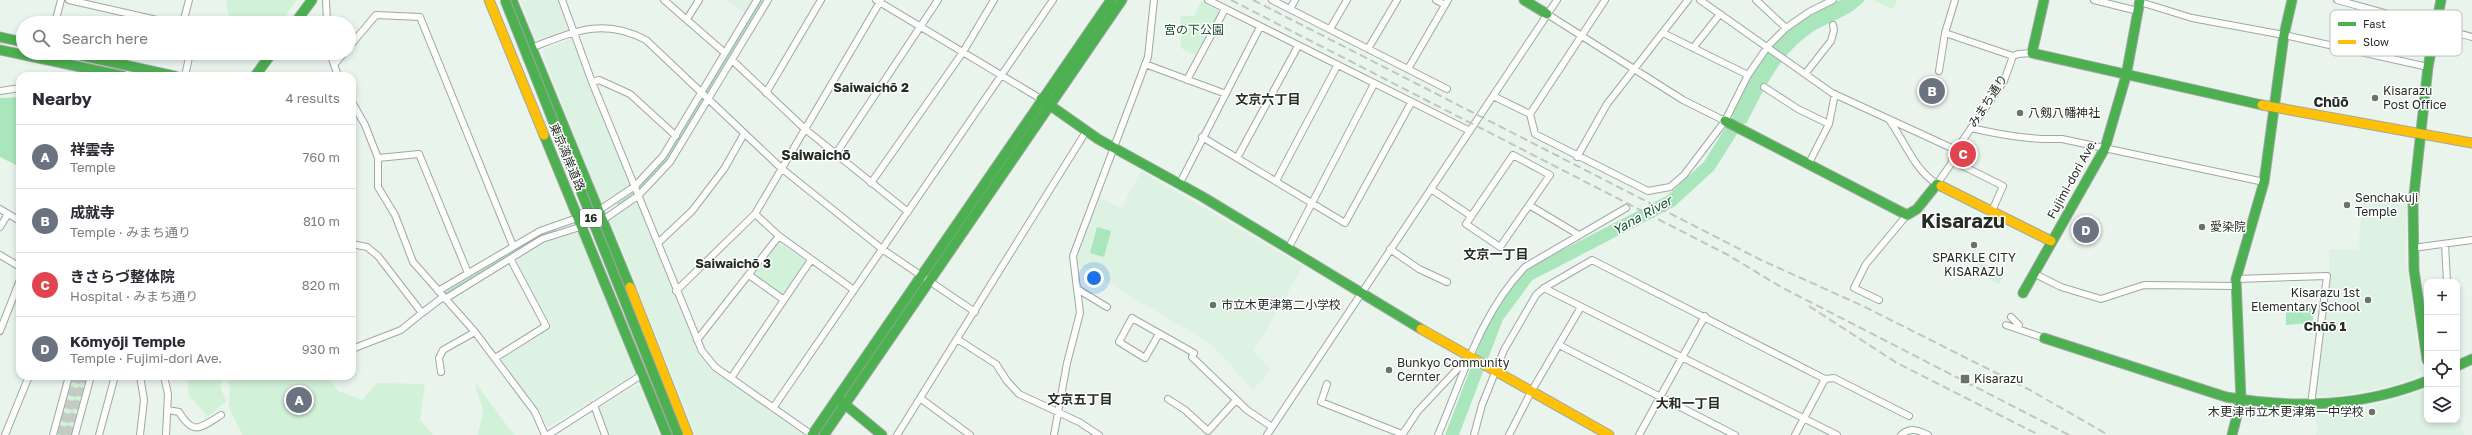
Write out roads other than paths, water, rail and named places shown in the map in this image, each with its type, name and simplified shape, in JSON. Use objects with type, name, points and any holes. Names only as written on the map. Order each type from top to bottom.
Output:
[{"type":"main road","points":[[300,16],[312,0]]},
{"type":"main road","name":"東京湾岸道路","points":[[489,0],[667,435]]},
{"type":"main road","name":"東京湾岸道路","points":[[505,0],[678,435]]},
{"type":"main road","name":"16","points":[[512,0],[600,210],[689,435]]},
{"type":"main road","points":[[927,279],[1041,99],[1111,0]]},
{"type":"main road","points":[[824,435],[842,402],[927,279],[1050,107],[1122,0]]},
{"type":"main road","points":[[1524,0],[1547,14]]},
{"type":"main road","points":[[2044,0],[2032,53],[2126,76],[2274,107],[2472,143]]},
{"type":"main road","points":[[2232,435],[2241,400],[2236,283],[2264,182],[2284,35],[2292,0]]},
{"type":"main road","points":[[2439,10],[2441,0]]},
{"type":"main road","name":"Fujimi-dori Ave.","points":[[2022,293],[2105,148],[2126,76],[2140,4]]},
{"type":"main road","points":[[0,37],[16,40]]},
{"type":"main road","points":[[0,50],[16,52]]},
{"type":"main road","points":[[2426,351],[2413,248],[2413,204],[2430,56]]},
{"type":"main road","points":[[62,60],[107,72]]},
{"type":"main road","points":[[102,60],[157,72]]},
{"type":"main road","points":[[258,72],[267,60]]},
{"type":"main road","points":[[1041,99],[1050,107],[1087,130],[1180,183],[1468,357],[1609,435]]},
{"type":"main road","points":[[1724,121],[1907,215],[1917,209],[1937,184],[2051,241]]},
{"type":"main road","points":[[2044,338],[2226,397],[2241,400],[2311,405],[2370,401],[2408,390],[2424,382]]},
{"type":"main road","points":[[2460,364],[2472,358]]},
{"type":"main road","points":[[812,435],[842,402]]},
{"type":"main road","points":[[842,402],[882,435]]},
{"type":"street","points":[[58,16],[61,0]]},
{"type":"street","points":[[70,0],[140,16]]},
{"type":"street","points":[[185,16],[189,0]]},
{"type":"street","points":[[326,0],[327,16]]},
{"type":"street","points":[[562,0],[592,82],[637,190],[676,291],[708,359],[731,378],[812,435]]},
{"type":"street","points":[[664,0],[725,53]]},
{"type":"street","points":[[687,19],[698,0]]},
{"type":"street","points":[[438,291],[540,231],[581,222],[604,220],[670,162],[705,96],[725,53],[757,0]]},
{"type":"street","points":[[356,347],[400,330],[444,298],[511,260],[542,239],[581,222],[637,190],[732,60],[768,0]]},
{"type":"street","points":[[766,93],[821,0]]},
{"type":"street","points":[[835,155],[922,27],[938,0]]},
{"type":"street","points":[[871,184],[963,52],[994,0]]},
{"type":"street","points":[[773,408],[1053,0]]},
{"type":"street","points":[[1054,435],[1080,313],[1079,290],[1073,256],[1145,64],[1154,0]]},
{"type":"street","points":[[1208,0],[1411,104],[1470,131]]},
{"type":"street","points":[[1272,0],[1447,90]]},
{"type":"street","points":[[1290,9],[1295,0]]},
{"type":"street","points":[[1330,29],[1347,0]]},
{"type":"street","points":[[1368,49],[1397,0]]},
{"type":"street","points":[[1408,69],[1447,3],[1436,0]]},
{"type":"street","points":[[1267,435],[1557,0]]},
{"type":"street","points":[[1606,0],[1530,114],[1535,134],[1577,157],[1648,191],[1670,187],[1684,175],[1724,121],[1748,75],[1768,46],[1786,28],[1809,12],[1833,0]]},
{"type":"street","points":[[1577,157],[1607,104],[1688,0]]},
{"type":"street","points":[[1700,0],[1835,94],[1956,150]]},
{"type":"street","points":[[1756,0],[1786,28]]},
{"type":"street","points":[[1939,71],[1945,33],[1954,0]]},
{"type":"street","points":[[2094,0],[2140,4],[2192,18],[2330,45]]},
{"type":"street","points":[[2337,0],[2376,10]]},
{"type":"street","points":[[676,291],[755,214],[879,1],[1002,74],[1041,99]]},
{"type":"street","points":[[1188,80],[1225,9]]},
{"type":"street","points":[[1547,14],[1683,100],[1724,121]]},
{"type":"street","points":[[1693,48],[1720,14]]},
{"type":"street","points":[[356,39],[376,15],[420,17],[513,246]]},
{"type":"street","points":[[1805,74],[1831,41],[1834,30],[1833,25]]},
{"type":"street","points":[[531,48],[574,32],[610,27],[638,36],[658,50],[744,134],[782,168],[882,250],[975,312]]},
{"type":"street","points":[[1180,183],[1202,137],[1260,27]]},
{"type":"street","points":[[1663,33],[1748,75]]},
{"type":"street","points":[[1945,33],[2013,56],[2032,53]]},
{"type":"street","points":[[2462,34],[2472,37]]},
{"type":"street","points":[[1237,158],[1298,46]]},
{"type":"street","name":"みまち通り","points":[[1937,184],[1953,161],[1956,150],[2004,81],[2013,56]]},
{"type":"street","points":[[2382,56],[2428,66]]},
{"type":"street","points":[[186,72],[188,60]]},
{"type":"street","points":[[332,60],[337,72]]},
{"type":"street","points":[[334,65],[338,60]]},
{"type":"street","points":[[732,60],[804,129],[908,212]]},
{"type":"street","points":[[1145,64],[1226,94]]},
{"type":"street","points":[[1276,181],[1337,66]]},
{"type":"street","points":[[592,82],[599,80],[630,94],[676,136]]},
{"type":"street","points":[[1288,249],[1374,84]]},
{"type":"street","points":[[1764,87],[1798,109],[1829,124]]},
{"type":"street","points":[[0,91],[16,89]]},
{"type":"street","points":[[1808,164],[1829,124],[1835,94]]},
{"type":"street","points":[[1493,96],[1530,114]]},
{"type":"street","points":[[1202,137],[1345,223],[1411,104]]},
{"type":"street","points":[[356,109],[365,125],[378,158],[378,187],[395,215],[414,262],[475,332],[495,358],[535,412],[546,435],[642,374]]},
{"type":"street","points":[[1889,120],[1906,144],[1918,169],[1937,184]]},
{"type":"street","points":[[1971,128],[2035,140],[2062,139],[2264,182]]},
{"type":"street","points":[[897,435],[1087,130]]},
{"type":"street","points":[[658,243],[692,211],[724,169],[744,134]]},
{"type":"street","points":[[378,158],[419,154],[468,273]]},
{"type":"street","points":[[1513,155],[1550,175],[1529,204],[1500,247],[1466,224],[1513,155]]},
{"type":"street","points":[[1953,161],[2003,186],[1992,211]]},
{"type":"street","points":[[1430,189],[1471,216]]},
{"type":"street","points":[[1529,204],[1579,234]]},
{"type":"street","points":[[1438,435],[1476,339],[1512,281],[1525,267],[1579,234],[1626,208]]},
{"type":"street","points":[[0,209],[16,219]]},
{"type":"street","points":[[0,227],[8,214]]},
{"type":"street","points":[[755,214],[779,236],[854,290]]},
{"type":"street","points":[[1879,300],[1854,288],[1866,264],[1907,215]]},
{"type":"street","points":[[698,340],[779,236]]},
{"type":"street","points":[[2413,248],[2472,240]]},
{"type":"street","points":[[2445,244],[2447,279]]},
{"type":"street","points":[[356,245],[367,247],[378,256],[422,314]]},
{"type":"street","points":[[1390,249],[1419,269],[1447,282]]},
{"type":"street","points":[[0,255],[16,265]]},
{"type":"street","points":[[495,358],[546,326],[511,260]]},
{"type":"street","points":[[731,378],[811,260]]},
{"type":"street","points":[[1474,435],[1482,405],[1509,338],[1536,295],[1544,288],[1592,260],[1705,316],[1825,379],[1834,378],[1909,416]]},
{"type":"street","points":[[2033,273],[2061,287],[2101,299],[2144,285],[2236,283],[2327,276],[2311,405]]},
{"type":"street","points":[[749,275],[784,300]]},
{"type":"street","points":[[1544,288],[1837,435]]},
{"type":"street","points":[[0,331],[16,290]]},
{"type":"street","points":[[1079,290],[1107,306]]},
{"type":"street","points":[[1509,435],[1531,392],[1581,307]]},
{"type":"street","points":[[1639,435],[1705,316]]},
{"type":"street","points":[[2011,317],[2017,324],[2044,338]]},
{"type":"street","points":[[1158,334],[1145,358],[1119,342],[1132,318],[1194,353],[1192,357],[1236,400],[1272,426]]},
{"type":"street","points":[[2006,325],[2044,338]]},
{"type":"street","points":[[440,372],[439,358],[444,350],[475,332]]},
{"type":"street","points":[[957,339],[996,364],[1007,382],[1019,394],[1079,422],[1099,435]]},
{"type":"street","points":[[1559,345],[1735,435]]},
{"type":"street","points":[[1327,384],[1321,402],[1402,435],[1418,411],[1468,357]]},
{"type":"street","points":[[1795,435],[1825,379]]},
{"type":"street","points":[[5,435],[26,380]]},
{"type":"street","points":[[53,435],[68,380]]},
{"type":"street","points":[[75,435],[90,380]]},
{"type":"street","points":[[99,435],[114,380]]},
{"type":"street","points":[[140,435],[144,400],[141,380]]},
{"type":"street","points":[[164,380],[168,410],[166,435]]},
{"type":"street","points":[[920,398],[970,435]]},
{"type":"street","points":[[1168,399],[1185,410],[1208,430],[1236,400]]},
{"type":"street","points":[[594,405],[605,435]]},
{"type":"street","points":[[168,410],[178,412],[187,427],[192,429],[221,415]]},
{"type":"street","points":[[1901,435],[1906,430],[1915,429],[1928,435]]},
{"type":"waterway","points":[[638,189],[665,160],[675,145],[762,0]]},
{"type":"waterway","name":"Yana River","points":[[1452,435],[1497,317],[1528,275],[1671,201],[1709,166],[1747,106]]},
{"type":"waterway","points":[[618,204],[635,192]]},
{"type":"waterway","points":[[444,294],[540,236],[555,231]]},
{"type":"tunnel","points":[[61,435],[77,380]]},
{"type":"tunnel","points":[[68,435],[85,380]]},
{"type":"railway","points":[[1231,0],[1728,255],[1781,287],[2069,435]]},
{"type":"railway","points":[[1253,0],[1761,260],[1863,306],[2030,390],[2108,435]]},
{"type":"railway","points":[[1809,306],[1897,363],[2039,435]]},
{"type":"place","name":"成就寺","points":[[1932,91]]},
{"type":"place","name":"Kisarazu Post Office","points":[[2375,98]]},
{"type":"place","name":"八剱八幡神社","points":[[2020,113]]},
{"type":"place","name":"きさらづ整体院","points":[[1963,154]]},
{"type":"place","name":"Senchakuji Temple","points":[[2347,205]]},
{"type":"place","name":"愛染院","points":[[2202,227]]},
{"type":"place","name":"Kōmyōji Temple","points":[[2086,230]]},
{"type":"place","name":"SPARKLE CITY KISARAZU","points":[[1974,245]]},
{"type":"place","name":"Kisarazu 1st Elementary School","points":[[2368,300]]},
{"type":"place","name":"市立木更津第二小学校","points":[[1213,305]]},
{"type":"place","name":"Bunkyo Community Cernter","points":[[1389,370]]},
{"type":"place","name":"Kisarazu","points":[[1965,379]]},
{"type":"place","name":"祥雲寺","points":[[299,400]]},
{"type":"place","name":"木更津市立木更津第一中学校","points":[[2372,412]]},
{"type":"district","name":"Saiwaichō 2","points":[[871,87]]},
{"type":"district","name":"文京六丁目","points":[[1268,99]]},
{"type":"district","name":"Chūō","points":[[2331,102]]},
{"type":"district","name":"Saiwaichō","points":[[816,155]]},
{"type":"district","name":"Kisarazu","points":[[1963,221]]},
{"type":"district","name":"文京一丁目","points":[[1496,254]]},
{"type":"district","name":"Saiwaichō 3","points":[[733,263]]},
{"type":"district","name":"Chūō 1","points":[[2325,326]]},
{"type":"district","name":"文京五丁目","points":[[1080,399]]},
{"type":"district","name":"大和一丁目","points":[[1688,403]]},
{"type":"park label","name":"宮の下公園","points":[[1194,30]]}]
